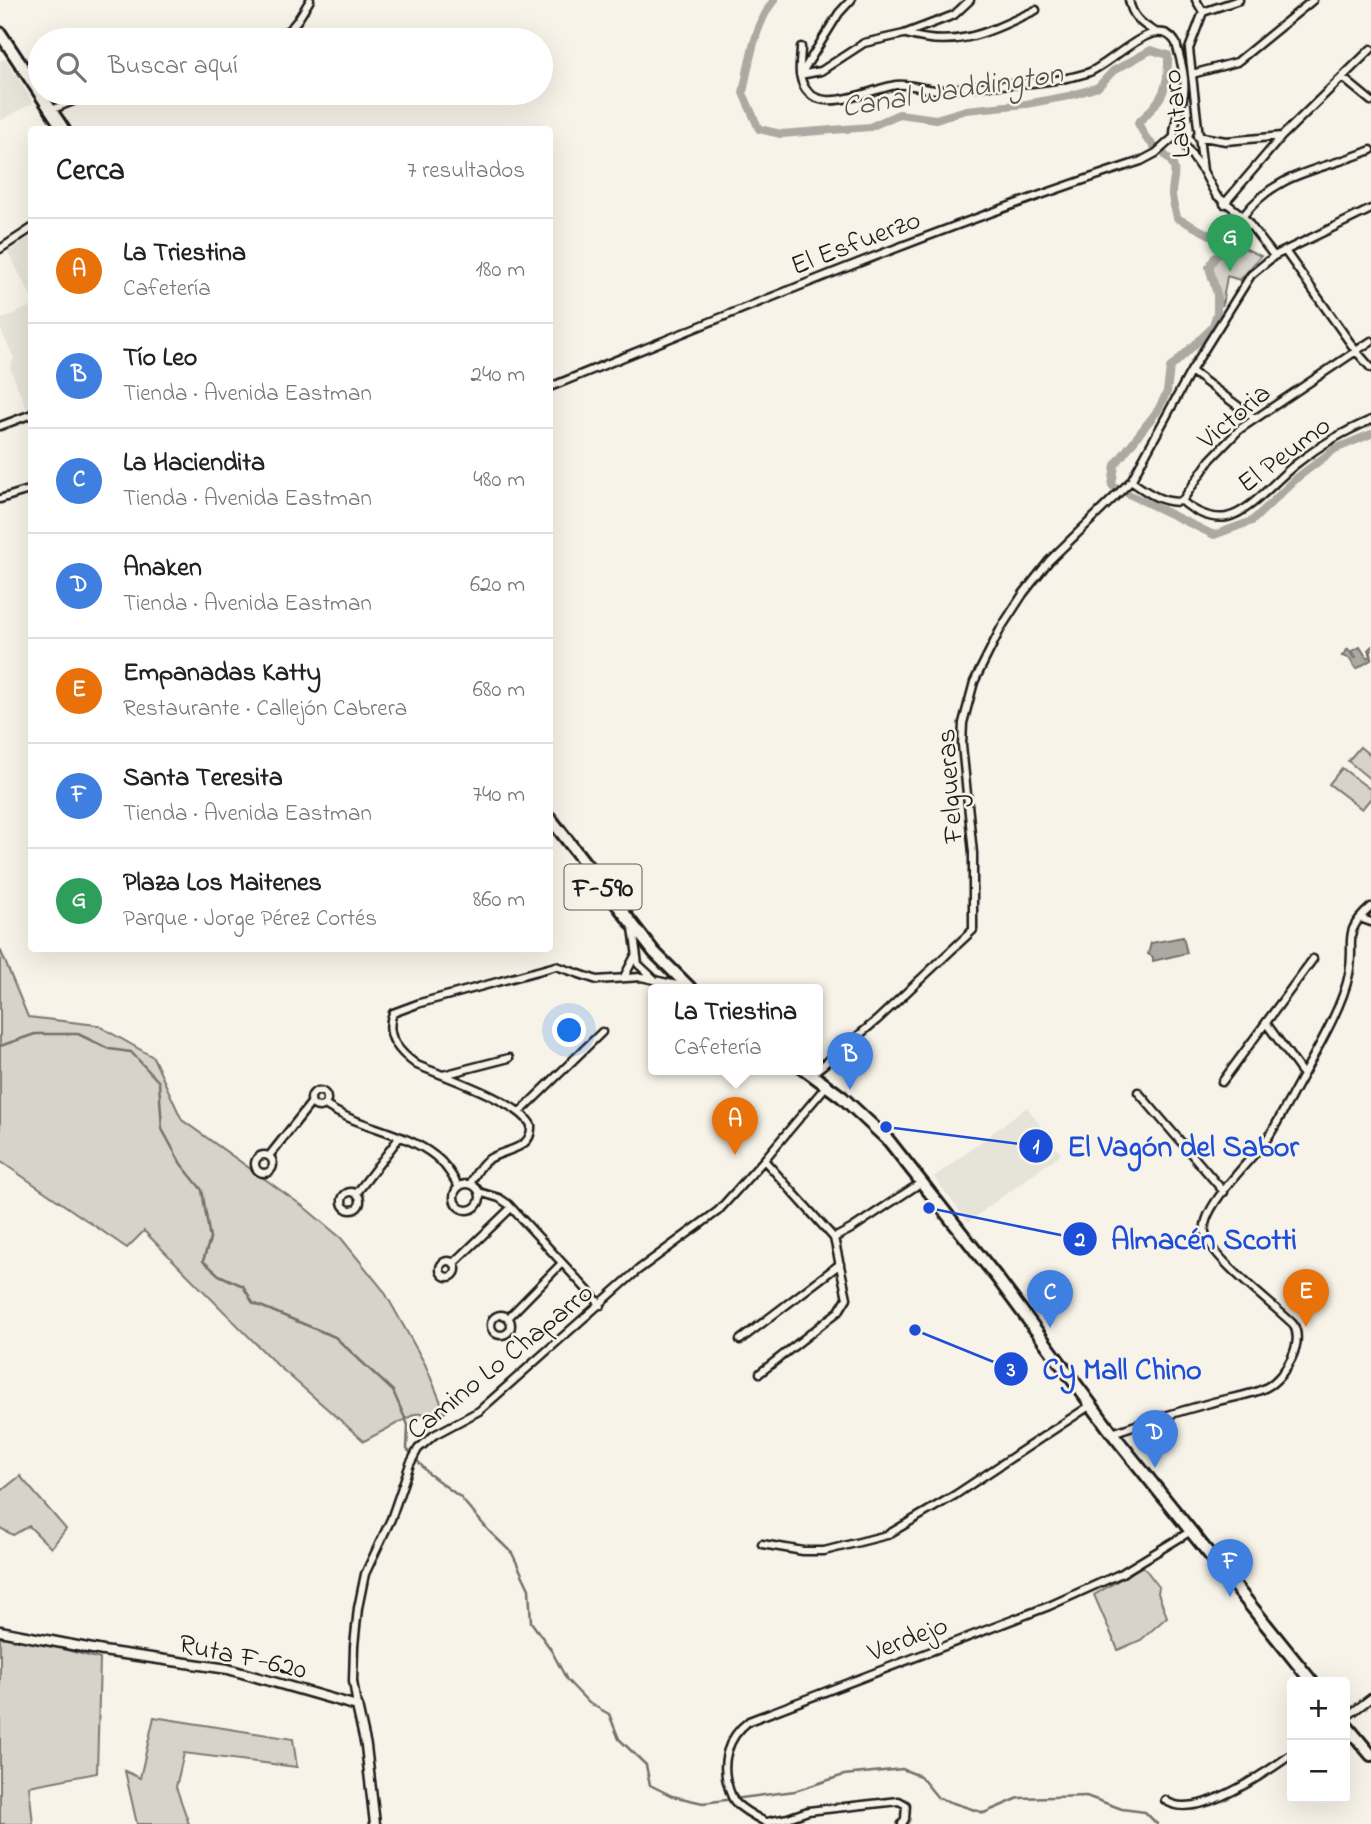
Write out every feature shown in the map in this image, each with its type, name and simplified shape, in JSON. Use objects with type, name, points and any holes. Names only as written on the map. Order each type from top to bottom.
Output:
[{"type":"main road","points":[[0,33],[28,75]]},
{"type":"main road","points":[[48,105],[61,126]]},
{"type":"main road","name":"F-590","points":[[553,822],[654,952],[686,984]]},
{"type":"main road","points":[[812,1075],[827,1085],[879,1131],[922,1182],[1112,1433],[1308,1677]]},
{"type":"main road","points":[[1350,1728],[1371,1755]]},
{"type":"street","points":[[292,28],[310,0]]},
{"type":"street","points":[[800,75],[839,13],[851,0]]},
{"type":"street","points":[[800,75],[821,71],[864,43],[904,34],[954,15],[970,0]]},
{"type":"street","points":[[1129,0],[1141,24],[1154,32]]},
{"type":"street","points":[[1196,0],[1203,12],[1239,0]]},
{"type":"street","points":[[1192,74],[1237,62],[1313,0]]},
{"type":"street","points":[[904,34],[926,40],[967,39],[1036,9]]},
{"type":"street","name":"Lautaro","points":[[1203,12],[1189,49],[1203,171]]},
{"type":"street","points":[[801,47],[800,75],[809,93],[825,100],[861,96],[897,85],[947,90],[1063,79],[1089,72],[1154,32],[1165,32],[1173,38],[1183,69],[1184,96],[1176,117],[1174,137]]},
{"type":"street","points":[[1224,204],[1282,136],[1371,49]]},
{"type":"street","points":[[1343,78],[1371,101]]},
{"type":"street","points":[[51,110],[63,105]]},
{"type":"street","points":[[1197,136],[1226,141],[1282,136]]},
{"type":"street","name":"Lautaro","points":[[1174,137],[1184,144],[1216,195],[1224,204],[1243,216],[1275,256]]},
{"type":"street","name":"El Esfuerzo","points":[[553,386],[888,250],[1141,161],[1156,153],[1174,137]]},
{"type":"street","points":[[1243,216],[1259,196],[1293,176],[1339,163],[1371,150]]},
{"type":"street","name":"Felgueras","points":[[823,1060],[877,1020],[973,930],[973,853],[962,734],[967,701],[991,645],[1023,594],[1064,545],[1129,482],[1191,371],[1246,281],[1275,256],[1371,209]]},
{"type":"street","points":[[0,249],[28,231]]},
{"type":"street","points":[[1285,251],[1371,368]]},
{"type":"street","name":"Victoria","points":[[1182,501],[1219,449],[1254,418],[1371,341]]},
{"type":"street","points":[[1191,371],[1254,418]]},
{"type":"street","points":[[0,426],[28,416]]},
{"type":"street","name":"El Peumo","points":[[1182,501],[1196,511],[1214,518],[1228,517],[1241,511],[1293,466],[1331,438],[1371,419]]},
{"type":"street","points":[[1129,482],[1170,502],[1182,501]]},
{"type":"street","points":[[0,499],[28,490]]},
{"type":"street","points":[[1112,1433],[1180,1410],[1268,1387],[1281,1374],[1296,1348],[1298,1335],[1293,1324],[1235,1271],[1207,1239],[1204,1226],[1207,1216],[1224,1192],[1270,1136],[1303,1074],[1346,985],[1351,961],[1350,933],[1371,907]]},
{"type":"street","points":[[1360,918],[1371,922]]},
{"type":"street","points":[[632,924],[636,955],[642,969],[656,981]]},
{"type":"street","points":[[624,977],[636,955]]},
{"type":"street","points":[[1222,1082],[1313,959]]},
{"type":"street","points":[[479,1192],[480,1200],[476,1207],[465,1210],[455,1203],[454,1194],[459,1187],[470,1184],[485,1161],[522,1146],[527,1141],[531,1125],[520,1112],[417,1065],[399,1051],[391,1034],[393,1013],[420,1003],[556,966],[597,980],[640,977],[669,984]]},
{"type":"street","points":[[1266,1023],[1303,1074]]},
{"type":"street","points":[[520,1112],[601,1032]]},
{"type":"street","points":[[441,1075],[509,1058]]},
{"type":"street","name":"Camino Lo Chaparro","points":[[358,1706],[353,1681],[354,1646],[365,1574],[391,1519],[418,1449],[434,1434],[480,1411],[638,1270],[718,1211],[827,1085]]},
{"type":"street","points":[[269,1156],[311,1103],[312,1094],[321,1091],[327,1097],[325,1105]]},
{"type":"street","points":[[1138,1091],[1224,1192]]},
{"type":"street","points":[[311,1103],[318,1108],[325,1105]]},
{"type":"street","points":[[325,1105],[420,1146],[436,1156],[459,1187]]},
{"type":"street","points":[[356,1194],[399,1138]]},
{"type":"street","points":[[760,1373],[844,1305],[846,1298],[834,1238],[764,1160]]},
{"type":"street","points":[[834,1238],[922,1182]]},
{"type":"street","points":[[470,1184],[479,1192],[499,1198],[511,1208],[601,1305]]},
{"type":"street","points":[[454,1262],[511,1208]]},
{"type":"street","points":[[508,1318],[562,1263]]},
{"type":"street","points":[[740,1340],[841,1265]]},
{"type":"street","points":[[762,1544],[803,1551],[824,1551],[887,1535],[964,1489],[1091,1405]]},
{"type":"street","name":"Verdejo","points":[[766,1823],[737,1804],[726,1779],[727,1749],[737,1731],[749,1721],[1049,1606],[1122,1573],[1191,1531]]},
{"type":"street","name":"Ruta F-620","points":[[0,1631],[115,1653],[228,1670],[358,1706]]},
{"type":"street","points":[[1350,1717],[1371,1698]]},
{"type":"street","points":[[358,1706],[376,1824]]},
{"type":"street","points":[[1166,1800],[1173,1805],[1183,1806],[1203,1803],[1262,1775],[1287,1758]]},
{"type":"street","points":[[766,1823],[808,1811],[898,1801],[906,1805],[902,1824]]},
{"type":"shaded area","points":[[5,58],[28,95],[29,105],[0,121],[0,61]]},
{"type":"shaded area","points":[[28,238],[28,290],[8,252]]},
{"type":"shaded area","points":[[1236,244],[1261,256],[1240,280],[1227,276],[1222,306],[1212,268],[1217,259]]},
{"type":"shaded area","points":[[28,307],[28,412],[10,368],[14,358],[0,328],[0,320]]},
{"type":"shaded area","points":[[1360,647],[1367,658],[1371,655],[1371,660],[1356,669],[1349,658],[1342,656],[1348,649],[1354,658],[1356,657],[1352,651]]},
{"type":"shaded area","points":[[1360,747],[1371,756],[1371,780],[1348,761]]},
{"type":"shaded area","points":[[1342,768],[1371,790],[1371,798],[1362,809],[1329,784]]},
{"type":"shaded area","points":[[1183,937],[1187,953],[1153,961],[1153,957],[1148,954],[1151,943]]},
{"type":"shaded area","points":[[0,949],[28,1017],[97,1025],[153,1057],[182,1120],[304,1207],[341,1238],[384,1291],[425,1364],[445,1412],[415,1414],[364,1441],[275,1363],[144,1231],[127,1248],[0,1161]]},
{"type":"shaded area","points":[[1027,1107],[1061,1154],[968,1222],[934,1177]]},
{"type":"shaded area","points":[[20,1476],[66,1529],[51,1548],[29,1526],[13,1535],[0,1528],[0,1492]]},
{"type":"shaded area","points":[[1143,1566],[1159,1587],[1158,1593],[1167,1617],[1141,1640],[1118,1650],[1094,1595]]},
{"type":"shaded area","points":[[0,1632],[100,1659],[97,1773],[29,1786],[33,1824],[0,1824]]},
{"type":"shaded area","points":[[154,1717],[293,1739],[297,1767],[184,1753],[176,1787],[189,1824],[137,1824],[125,1771],[140,1778]]},
{"type":"waterway","name":"Canal Waddington","points":[[774,0],[757,32],[743,93],[759,129],[781,134],[870,127],[899,114],[936,119],[966,110],[1026,104],[1069,96],[1098,87],[1113,71],[1151,50],[1168,55],[1167,77],[1162,93],[1153,108],[1138,123],[1146,138],[1155,147]]},
{"type":"waterway","points":[[1165,155],[1174,169],[1172,194],[1177,218],[1216,238],[1227,235],[1230,247],[1215,257],[1209,267],[1217,294],[1217,313],[1212,328],[1170,368],[1167,392],[1158,410],[1115,465],[1112,486],[1214,535],[1252,521],[1298,477],[1335,449],[1371,434]]},
{"type":"waterway","points":[[0,1046],[35,1034],[78,1034],[109,1049],[131,1052],[159,1082],[162,1129],[181,1164],[202,1190],[210,1239],[203,1261],[219,1275],[243,1286],[253,1303],[335,1337],[393,1391],[408,1425],[407,1449],[429,1474],[460,1497],[512,1553],[529,1589],[531,1622],[550,1648],[567,1680],[589,1703],[609,1714],[619,1739],[646,1765],[650,1785],[672,1796],[703,1803],[795,1791],[844,1775],[902,1769],[920,1776],[938,1798],[984,1813],[1019,1798],[1086,1796],[1122,1809],[1145,1812],[1157,1824]]},
{"type":"place","name":"Plaza Los Maitenes","points":[[1230,272]]},
{"type":"place","name":"Tío Leo","points":[[850,1090]]},
{"type":"place","name":"El Vagón del Sabor","points":[[886,1127]]},
{"type":"place","name":"La Triestina","points":[[735,1155]]},
{"type":"place","name":"Almacén Scotti","points":[[929,1208]]},
{"type":"place","name":"Empanadas Katty","points":[[1306,1327]]},
{"type":"place","name":"La Haciendita","points":[[1050,1328]]},
{"type":"place","name":"Cy Mall Chino","points":[[915,1330]]},
{"type":"place","name":"Anaken","points":[[1155,1468]]},
{"type":"place","name":"Santa Teresita","points":[[1230,1597]]}]
